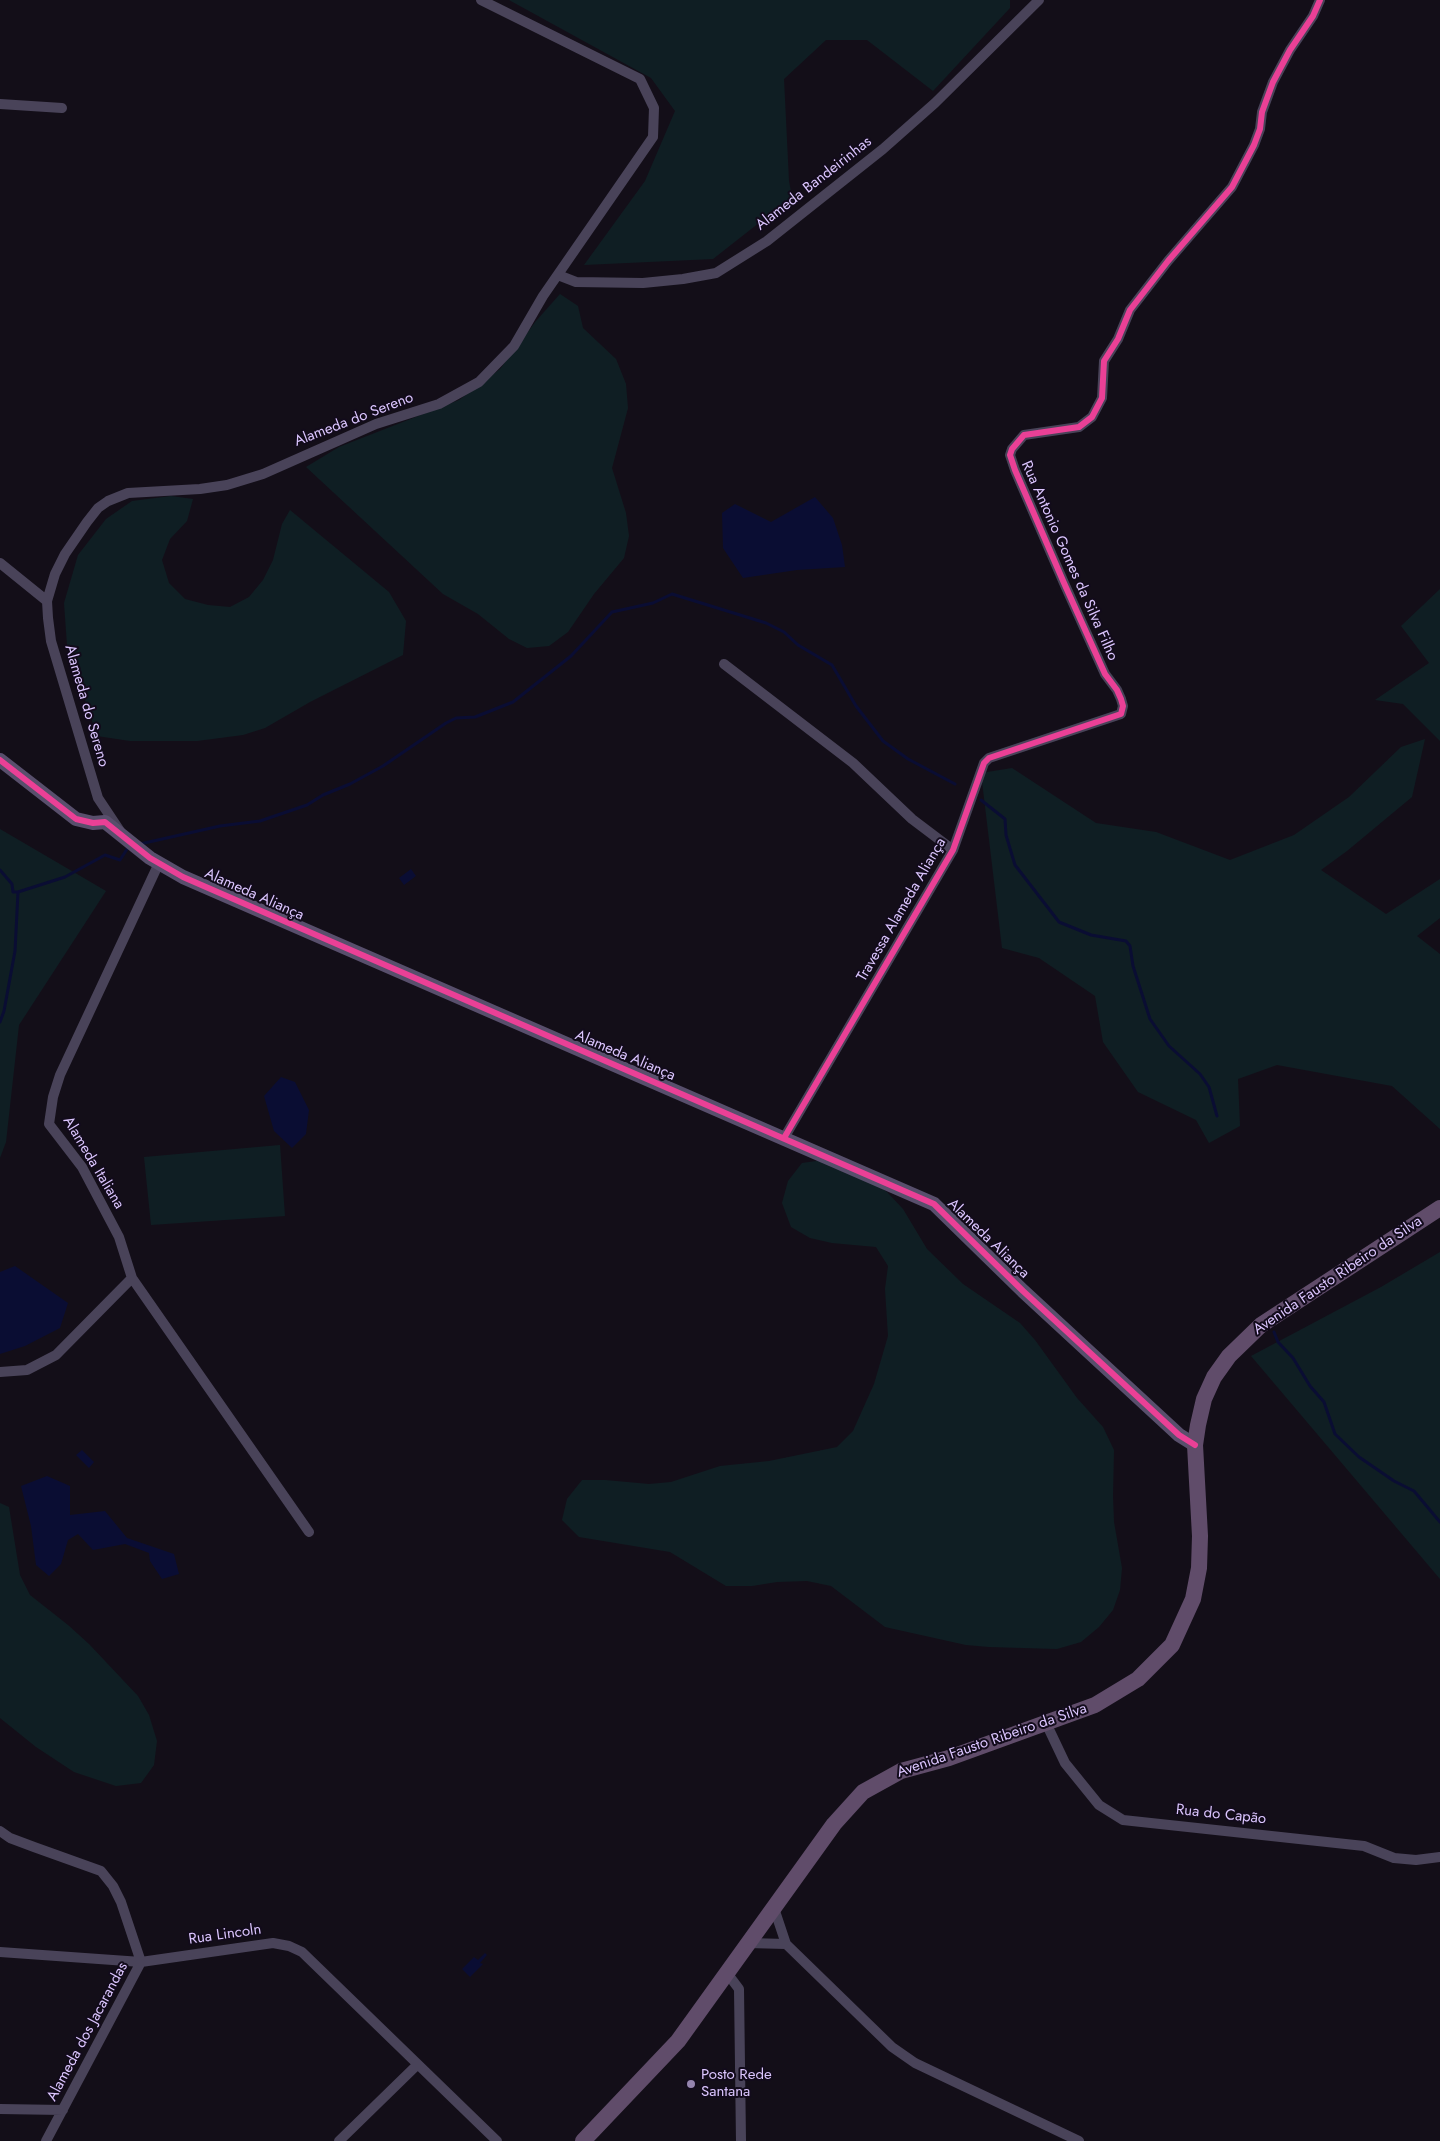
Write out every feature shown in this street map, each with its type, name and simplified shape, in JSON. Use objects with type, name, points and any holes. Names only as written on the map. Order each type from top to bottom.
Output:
[{"type":"main road","name":"Avenida Fausto Ribeiro da Silva","points":[[583,2141],[678,2041],[834,1824],[863,1792],[901,1770],[950,1758],[1095,1705],[1138,1679],[1172,1645],[1193,1599],[1199,1568],[1200,1536],[1196,1445],[1204,1399],[1214,1377],[1229,1356],[1261,1325],[1440,1208]]},
{"type":"street","name":"Alameda do Sereno","points":[[128,842],[98,798],[51,641],[47,601],[64,554],[98,508],[108,501],[128,493],[200,489],[234,483],[263,474],[376,424],[453,398],[479,382],[514,346],[558,275],[653,137],[654,108],[640,79],[482,0]]},
{"type":"street","name":"Alameda Bandeirinhas","points":[[558,275],[576,282],[643,283],[716,273],[767,241],[883,149],[935,103],[1039,0]]},
{"type":"street","name":"Rua Antonio Gomes da Silva Filho","points":[[1120,714],[1123,706],[1121,699],[1105,674],[1010,456],[1012,449],[1024,435],[1079,428],[1092,417],[1102,398],[1104,361],[1118,338],[1130,310],[1168,261],[1232,187],[1254,145],[1260,129],[1262,112],[1280,68],[1313,16],[1320,0]]},
{"type":"street","points":[[0,104],[62,108]]},
{"type":"street","points":[[0,563],[47,601]]},
{"type":"street","points":[[724,664],[853,763],[912,819],[953,850]]},
{"type":"street","name":"Travessa Alameda Aliança","points":[[784,1138],[953,850],[981,767],[988,758],[1120,714]]},
{"type":"street","name":"Alameda Aliança","points":[[0,760],[76,819],[93,823],[105,822],[128,842],[155,861],[183,877],[934,1204],[1023,1291],[1143,1402],[1179,1435],[1196,1445]]},
{"type":"street","name":"Alameda Italiana","points":[[155,861],[60,1075],[53,1098],[50,1124],[82,1167],[110,1219],[119,1236],[132,1278],[309,1532]]},
{"type":"street","points":[[0,1372],[27,1370],[56,1355],[132,1278]]},
{"type":"street","name":"Rua do Capão","points":[[1046,1723],[1065,1763],[1100,1805],[1123,1820],[1364,1846],[1394,1858],[1416,1860],[1440,1857]]},
{"type":"street","name":"Alameda dos Jacarandas","points":[[0,1831],[18,1841],[101,1871],[113,1886],[121,1902],[141,1962],[46,2141]]},
{"type":"street","points":[[774,1908],[786,1944],[892,2047],[915,2063],[1079,2141]]},
{"type":"street","name":"Rua Lincoln","points":[[0,1952],[141,1962],[273,1943],[289,1946],[302,1952],[497,2141]]},
{"type":"street","points":[[748,1943],[786,1944]]},
{"type":"street","points":[[727,1974],[739,1990],[740,2141]]},
{"type":"street","points":[[339,2141],[417,2065]]},
{"type":"street","points":[[0,2109],[63,2110]]},
{"type":"shaded area","points":[[509,0],[1010,0],[1010,8],[933,91],[867,40],[826,40],[784,79],[789,181],[792,197],[713,259],[584,265],[645,181],[675,111],[651,78]]},
{"type":"shaded area","points":[[560,294],[578,306],[583,328],[616,359],[626,384],[628,408],[612,468],[626,513],[629,536],[624,558],[594,594],[568,632],[549,646],[527,648],[509,639],[478,614],[443,594],[306,467],[339,447],[459,400],[500,369],[536,321]]},
{"type":"shaded area","points":[[171,496],[193,499],[187,521],[170,539],[162,560],[169,583],[185,599],[208,605],[230,607],[249,597],[263,580],[273,560],[282,524],[290,510],[389,592],[406,621],[403,655],[310,702],[265,728],[243,735],[197,741],[130,741],[97,736],[67,645],[64,603],[78,555],[106,519],[132,501]]},
{"type":"shaded area","points":[[815,497],[833,518],[842,545],[845,567],[797,570],[743,578],[723,548],[722,513],[735,504],[771,522]]},
{"type":"shaded area","points":[[1440,589],[1440,741],[1403,704],[1375,700],[1429,663],[1401,626]]},
{"type":"shaded area","points":[[1425,739],[1412,797],[1321,870],[1386,914],[1440,879],[1440,918],[1417,936],[1440,954],[1440,1129],[1392,1086],[1277,1065],[1238,1079],[1240,1126],[1209,1143],[1196,1120],[1138,1092],[1103,1042],[1095,996],[1039,958],[1002,948],[981,773],[1012,768],[1096,823],[1156,832],[1230,860],[1294,835],[1349,797],[1401,747]]},
{"type":"shaded area","points":[[0,829],[106,891],[19,1025],[6,1142],[0,1158]]},
{"type":"shaded area","points":[[411,869],[416,876],[404,885],[399,878]]},
{"type":"shaded area","points":[[281,1077],[295,1082],[309,1110],[306,1134],[292,1148],[274,1131],[264,1096]]},
{"type":"shaded area","points":[[280,1145],[285,1216],[151,1225],[144,1157]]},
{"type":"shaded area","points":[[823,1160],[869,1180],[887,1192],[903,1209],[927,1249],[963,1284],[1020,1323],[1035,1340],[1077,1398],[1103,1427],[1114,1450],[1114,1522],[1122,1568],[1120,1590],[1113,1610],[1099,1627],[1081,1642],[1057,1649],[989,1647],[966,1645],[885,1627],[831,1586],[807,1581],[777,1582],[752,1586],[726,1586],[670,1552],[579,1537],[562,1520],[567,1499],[582,1480],[649,1484],[671,1482],[720,1466],[769,1461],[837,1447],[853,1431],[874,1384],[888,1336],[885,1289],[888,1266],[876,1247],[832,1243],[810,1238],[791,1227],[782,1203],[788,1181],[802,1163]]},
{"type":"shaded area","points":[[1440,1252],[1440,1579],[1251,1356],[1381,1287]]},
{"type":"shaded area","points":[[15,1266],[68,1303],[60,1328],[25,1346],[0,1354],[0,1272]]},
{"type":"shaded area","points":[[82,1450],[94,1462],[89,1468],[76,1455]]},
{"type":"shaded area","points":[[47,1476],[70,1486],[70,1515],[105,1511],[127,1538],[174,1554],[179,1574],[162,1579],[150,1561],[149,1553],[125,1544],[93,1550],[78,1534],[68,1540],[61,1564],[49,1576],[36,1565],[31,1526],[21,1486]]},
{"type":"shaded area","points":[[0,1503],[9,1507],[20,1575],[30,1595],[89,1644],[138,1696],[149,1715],[157,1741],[154,1765],[141,1783],[116,1786],[74,1772],[36,1747],[0,1718]]},
{"type":"shaded area","points":[[485,1953],[487,1955],[480,1963],[483,1964],[470,1977],[462,1969],[474,1957],[478,1960]]},
{"type":"waterway","points":[[140,844],[220,826],[260,821],[307,805],[323,795],[350,784],[383,766],[446,723],[456,718],[475,717],[513,702],[571,656],[612,612],[653,603],[672,594],[766,623],[784,632],[798,645],[832,665],[856,706],[883,741],[908,759],[955,784]]},
{"type":"waterway","points":[[981,800],[1005,819],[1006,835],[1015,865],[1059,922],[1091,935],[1126,941],[1130,946],[1133,966],[1150,1019],[1169,1046],[1200,1074],[1209,1087],[1217,1116]]},
{"type":"waterway","points":[[0,870],[12,884],[13,892],[18,892],[65,877],[105,855],[120,860],[129,846]]},
{"type":"waterway","points":[[0,1022],[4,1011],[15,951],[18,892]]},
{"type":"waterway","points":[[1274,1332],[1278,1342],[1293,1358],[1310,1386],[1324,1402],[1335,1434],[1359,1457],[1394,1481],[1414,1491],[1440,1522]]},
{"type":"cycle path","points":[[784,1138],[953,850],[984,763],[989,758],[1121,714],[1123,706],[1121,699],[1105,674],[1010,455],[1012,449],[1024,435],[1079,427],[1092,417],[1102,398],[1104,361],[1118,339],[1130,310],[1168,261],[1232,187],[1254,145],[1260,129],[1262,112],[1273,82],[1290,50],[1313,16],[1320,0]]},
{"type":"cycle path","points":[[0,760],[76,819],[93,823],[105,822],[150,858],[183,877],[934,1204],[1023,1291],[1179,1435],[1195,1445]]},
{"type":"place","name":"Posto Rede Santana","points":[[691,2084]]}]
